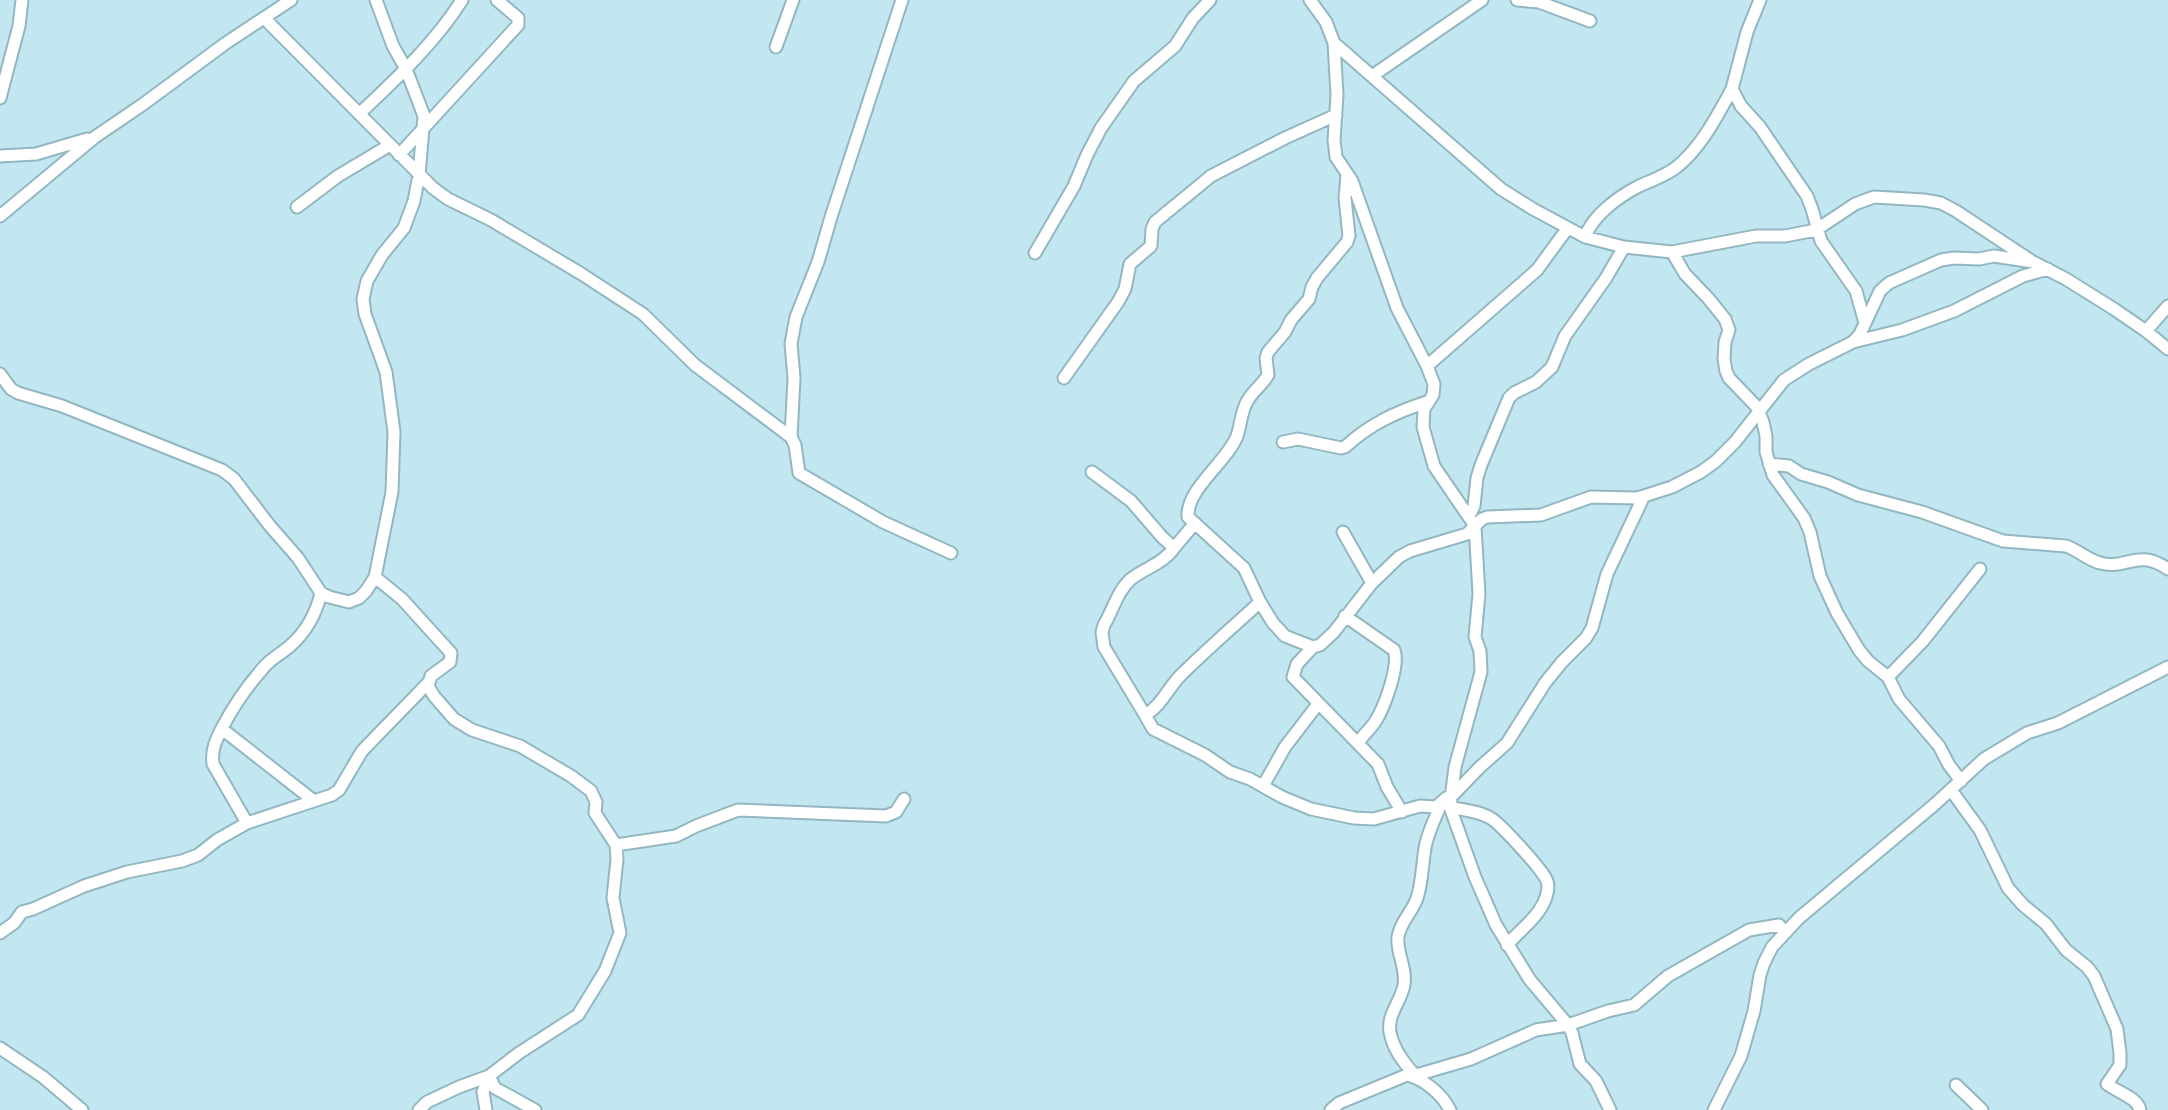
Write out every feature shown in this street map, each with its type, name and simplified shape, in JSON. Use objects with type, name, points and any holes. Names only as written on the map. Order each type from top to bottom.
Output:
[{"type":"street","points":[[0,98],[19,26],[22,0]]},
{"type":"street","points":[[0,216],[95,137],[291,0]]},
{"type":"street","points":[[0,374],[18,393],[62,406],[222,470],[234,479],[298,558],[321,593],[349,602],[359,598],[375,577],[392,492],[394,432],[386,372],[365,314],[363,299],[367,281],[404,228],[414,201],[424,116],[376,0]]},
{"type":"street","points":[[359,114],[449,22],[462,0]]},
{"type":"street","points":[[399,155],[518,25],[518,18],[497,0]]},
{"type":"street","points":[[776,47],[793,0]]},
{"type":"street","points":[[791,437],[794,378],[791,344],[796,317],[818,262],[902,0]]},
{"type":"street","points":[[1035,253],[1074,186],[1107,119],[1134,81],[1175,46],[1193,18],[1210,0]]},
{"type":"street","points":[[1372,76],[1482,0]]},
{"type":"street","points":[[1517,0],[1539,2],[1590,21]]},
{"type":"street","points":[[1585,237],[1594,219],[1628,192],[1661,178],[1696,148],[1732,89],[1747,32],[1760,0]]},
{"type":"street","points":[[1313,1],[1334,43],[1336,157],[1352,181],[1397,308],[1427,366],[1434,390],[1424,409],[1423,427],[1434,466],[1472,521]]},
{"type":"street","points":[[264,18],[419,175],[448,199],[491,220],[643,314],[695,365],[791,437],[799,473],[883,522],[951,553]]},
{"type":"street","points":[[1334,43],[1501,189],[1585,237],[1624,247],[1672,252],[1756,236],[1785,236],[1816,230],[1855,204],[1874,197],[1941,203],[2146,331],[2168,349]]},
{"type":"street","points":[[1732,89],[1807,196],[1821,241],[1856,291],[1866,324]]},
{"type":"street","points":[[1064,378],[1118,302],[1125,289],[1130,264],[1151,246],[1152,229],[1164,214],[1211,176],[1336,115]]},
{"type":"street","points":[[0,156],[46,152],[95,137]]},
{"type":"street","points":[[297,207],[338,176],[390,145]]},
{"type":"street","points":[[1313,647],[1285,636],[1273,623],[1244,568],[1188,517],[1188,509],[1192,497],[1237,436],[1246,401],[1268,375],[1268,352],[1309,299],[1317,278],[1347,242],[1347,175]]},
{"type":"street","points":[[1427,366],[1537,270],[1567,229]]},
{"type":"street","points":[[1610,1110],[1596,1081],[1580,1064],[1568,1025],[1538,990],[1496,925],[1444,805],[1481,672],[1480,651],[1475,637],[1479,594],[1472,521],[1481,465],[1509,398],[1536,382],[1552,367],[1565,336],[1624,247]]},
{"type":"street","points":[[1672,252],[1685,274],[1725,319],[1729,330],[1725,342],[1726,371],[1759,412],[1769,464],[1779,486],[1804,518],[1820,576],[1837,613],[1859,650],[1888,677],[1899,699],[1939,746],[1961,781]]},
{"type":"street","points":[[1853,342],[1866,324],[1880,291],[1889,283],[1941,260],[1994,256],[2033,262]]},
{"type":"street","points":[[1472,521],[1491,516],[1541,515],[1591,497],[1644,496],[1672,487],[1709,467],[1735,442],[1775,389],[1794,372],[1853,342],[1902,330],[1954,311],[2023,276],[2048,269]]},
{"type":"street","points":[[2146,331],[2168,306]]},
{"type":"street","points":[[1283,442],[1298,439],[1345,447],[1375,423],[1427,402]]},
{"type":"street","points":[[1769,464],[1789,466],[1801,474],[1858,495],[1922,512],[2003,541],[2066,546],[2098,563],[2149,559],[2168,569]]},
{"type":"street","points":[[1092,472],[1131,501],[1174,548]]},
{"type":"street","points":[[1450,1110],[1445,1101],[1402,1061],[1390,1031],[1392,1014],[1405,981],[1398,938],[1417,898],[1431,824],[1444,805],[1507,743],[1554,672],[1586,638],[1592,628],[1607,574],[1644,496]]},
{"type":"street","points":[[1402,812],[1378,764],[1293,677],[1297,664],[1334,632],[1372,583],[1399,557],[1467,534],[1472,521]]},
{"type":"street","points":[[1195,523],[1164,559],[1127,582],[1102,632],[1104,647],[1153,729],[1205,755],[1230,772],[1311,809],[1374,819],[1420,806],[1444,805],[1494,820],[1546,880],[1548,892],[1533,918],[1507,945]]},
{"type":"street","points":[[1343,532],[1372,583]]},
{"type":"street","points":[[1888,677],[1923,641],[1980,569]]},
{"type":"street","points":[[375,577],[402,599],[451,653],[450,662],[431,676],[429,682],[430,691],[454,719],[472,730],[520,746],[591,791],[596,802],[595,813],[616,845],[613,898],[620,933],[605,971],[578,1015],[489,1076],[427,1102],[419,1110]]},
{"type":"street","points":[[247,823],[213,764],[212,754],[235,702],[267,663],[295,641],[309,625],[321,593]]},
{"type":"street","points":[[317,609],[339,600]]},
{"type":"street","points":[[1145,715],[1152,711],[1187,669],[1260,602]]},
{"type":"street","points":[[1345,616],[1394,650],[1397,658],[1376,720],[1358,742]]},
{"type":"street","points":[[1714,1110],[1741,1056],[1764,963],[1772,947],[1809,908],[1984,759],[2027,733],[2058,723],[2168,667]]},
{"type":"street","points":[[0,933],[14,923],[22,912],[84,886],[127,872],[182,861],[198,855],[247,823],[332,795],[339,790],[362,751],[429,682]]},
{"type":"street","points":[[1263,786],[1292,736],[1318,704]]},
{"type":"street","points":[[222,729],[314,801]]},
{"type":"street","points":[[1951,790],[1980,830],[2008,888],[2094,976],[2117,1029],[2120,1053],[2120,1065],[2107,1084],[2139,1104],[2140,1110]]},
{"type":"street","points":[[616,845],[676,836],[738,810],[886,816],[896,812],[904,799]]},
{"type":"street","points":[[1331,1110],[1339,1103],[1407,1075],[1471,1059],[1536,1030],[1568,1025],[1634,1005],[1668,976],[1749,930],[1779,925],[1785,933]]},
{"type":"street","points":[[0,1048],[43,1077],[82,1110]]},
{"type":"street","points":[[486,1110],[483,1092],[489,1076]]},
{"type":"street","points":[[489,1076],[495,1088],[535,1110]]},
{"type":"street","points":[[1956,1085],[1982,1110]]}]
